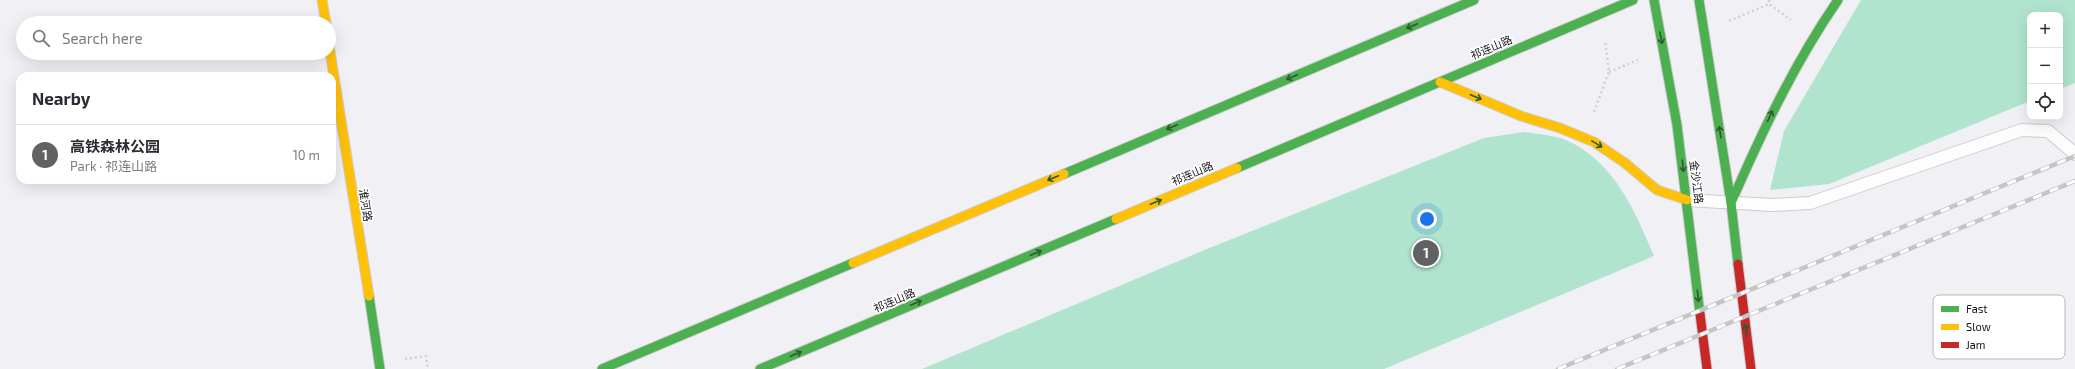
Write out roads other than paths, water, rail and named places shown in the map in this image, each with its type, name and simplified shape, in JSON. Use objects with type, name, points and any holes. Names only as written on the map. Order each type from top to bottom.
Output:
[{"type":"main road","points":[[322,0],[325,16]]},
{"type":"main road","points":[[1435,16],[1451,0]]},
{"type":"main road","points":[[602,369],[1474,0]]},
{"type":"main road","name":"祁连山路","points":[[760,369],[1633,0]]},
{"type":"main road","name":"金沙江路","points":[[1654,0],[1678,125],[1707,369]]},
{"type":"main road","points":[[1699,0],[1731,203],[1751,369]]},
{"type":"main road","points":[[1731,203],[1775,105],[1798,60],[1838,0]]},
{"type":"main road","name":"淮河路","points":[[331,60],[333,72]]},
{"type":"main road","points":[[1440,82],[1520,116],[1560,128],[1594,142],[1625,163],[1658,190],[1687,200]]},
{"type":"main road","name":"淮河路","points":[[336,89],[380,369]]},
{"type":"lane","points":[[1687,200],[1772,205],[1810,203],[2022,130],[2048,131],[2075,154]]},
{"type":"railway","points":[[1558,369],[2075,156]]},
{"type":"railway","points":[[1617,369],[2075,181]]},
{"type":"place","name":"高铁森林公园","points":[[1426,253]]}]
